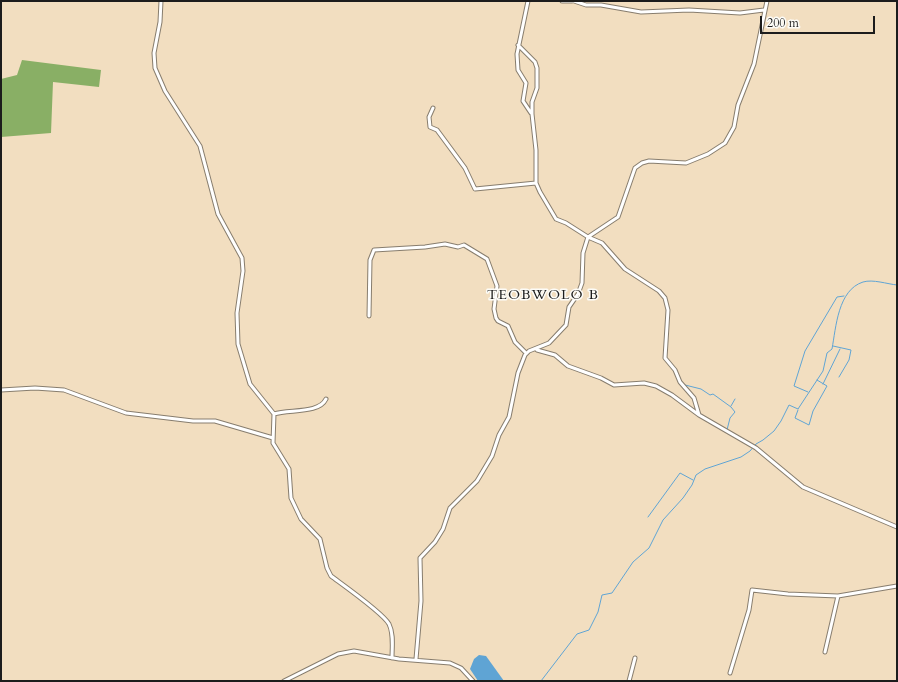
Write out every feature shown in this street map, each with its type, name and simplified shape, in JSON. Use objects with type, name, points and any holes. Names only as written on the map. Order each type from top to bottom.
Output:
[{"type":"street","points":[[161,1],[160,22],[154,53],[155,68],[165,91],[200,146],[218,214],[242,258],[237,313],[238,344],[250,384],[274,414],[274,447],[289,469],[290,494],[295,510],[301,519],[320,539],[328,573],[385,618],[390,629],[392,639],[392,658]]},
{"type":"street","points":[[528,1],[517,54],[518,70],[526,83],[523,101],[532,114]]},
{"type":"street","points":[[562,1],[573,1],[586,5],[601,5],[635,12],[720,11],[740,14],[764,10]]},
{"type":"street","points":[[416,659],[420,601],[420,558],[435,542],[443,529],[450,508],[477,482],[492,456],[499,435],[509,417],[518,373],[526,353],[549,343],[566,325],[569,307],[578,294],[582,283],[583,253],[588,237],[618,217],[635,168],[642,163],[654,161],[686,163],[708,154],[725,143],[734,127],[738,105],[754,64],[767,1]]},
{"type":"street","points":[[518,45],[535,62],[537,68],[532,114],[536,150],[536,183],[556,219],[566,223],[588,237],[602,242],[625,269],[659,291],[665,298],[668,310],[666,358],[675,370],[680,382],[694,398],[699,415]]},
{"type":"street","points":[[433,108],[429,117],[430,127],[437,130],[465,168],[475,189],[536,183]]},
{"type":"street","points":[[369,316],[370,260],[374,250],[425,247],[445,244],[458,247],[464,245],[485,256],[487,259],[497,286],[494,309],[496,318],[498,321],[508,326],[515,342],[526,353]]},
{"type":"street","points":[[534,349],[555,355],[568,366],[601,378],[614,385],[644,383],[656,386],[672,394],[699,415],[756,448],[804,486],[897,527]]},
{"type":"street","points":[[1,390],[29,388],[64,390],[126,414],[193,421],[215,421],[273,438]]},
{"type":"street","points":[[274,414],[288,410],[316,409],[324,404],[326,399]]},
{"type":"street","points":[[730,673],[749,610],[752,590],[788,594],[838,596],[897,586]]},
{"type":"street","points":[[825,652],[838,596]]},
{"type":"street","points":[[284,681],[343,652],[360,651],[392,658],[450,662],[464,670],[473,681]]},
{"type":"street","points":[[629,681],[635,658]]},
{"type":"green space","points":[[22,60],[101,70],[99,87],[53,82],[51,133],[1,137],[1,79],[17,75]]},
{"type":"water","points":[[479,655],[486,656],[504,681],[478,681],[470,669],[474,659]]},
{"type":"waterway","points":[[541,681],[577,634],[589,630],[598,612],[602,595],[612,593],[633,562],[649,548],[663,520],[683,498],[692,485],[696,475],[705,469],[741,457],[774,431],[789,405],[798,409],[823,371],[827,353],[832,349],[840,310],[848,293],[855,286],[867,281],[897,285]]},
{"type":"waterway","points":[[808,392],[794,386],[805,351],[837,297],[844,296]]},
{"type":"waterway","points":[[833,346],[851,350],[849,360],[839,377]]},
{"type":"waterway","points":[[823,384],[840,349]]},
{"type":"waterway","points":[[798,410],[795,418],[809,425],[813,411],[827,386],[817,380]]},
{"type":"waterway","points":[[685,385],[701,389],[710,395],[713,394],[731,407],[735,412],[730,418],[727,430]]},
{"type":"waterway","points":[[731,406],[735,399]]},
{"type":"waterway","points":[[648,517],[680,473],[693,480]]},
{"type":"district","name":"TEOBWOLO B","points":[[543,296]]}]
